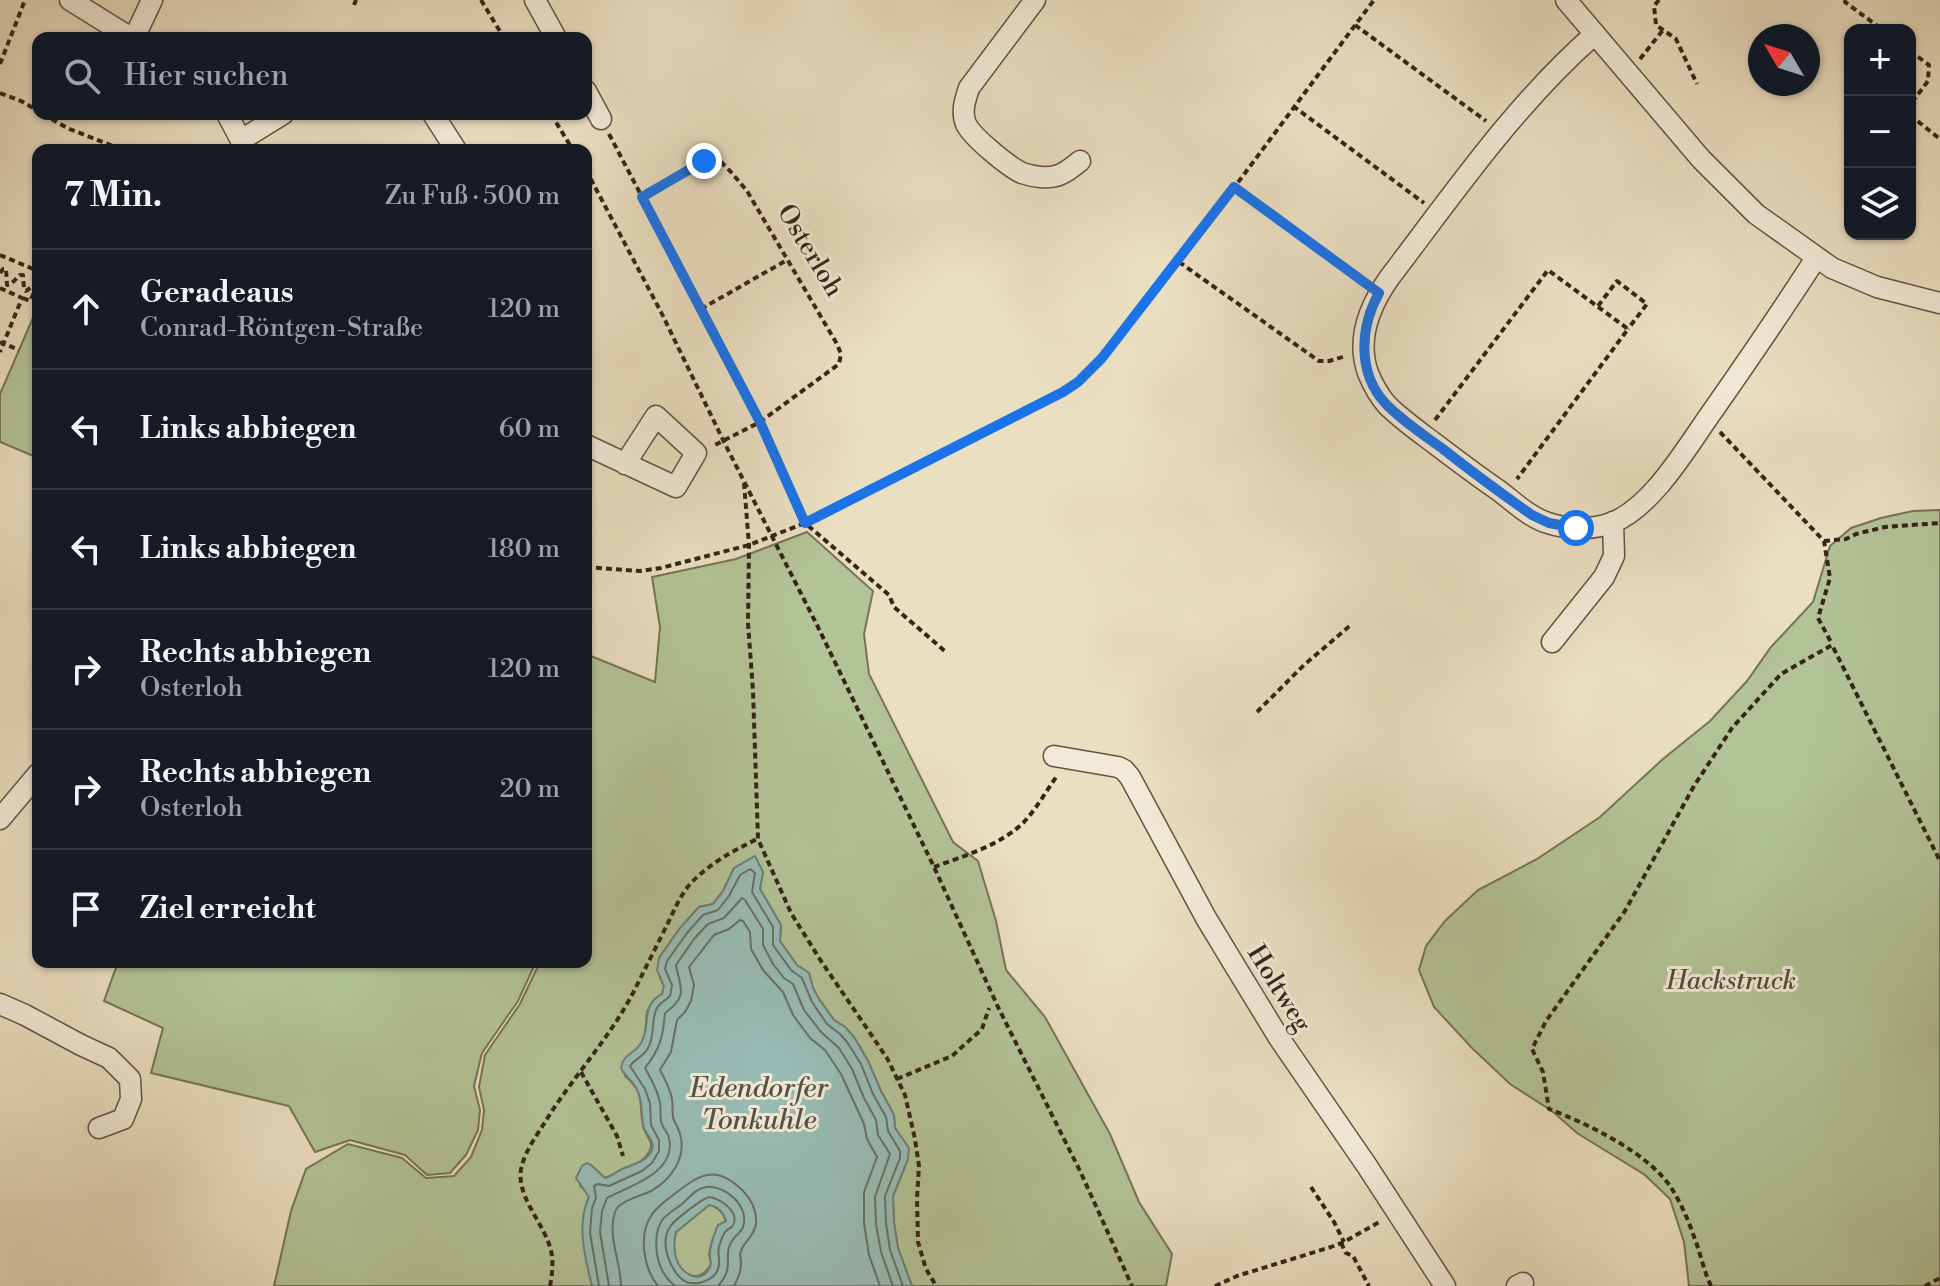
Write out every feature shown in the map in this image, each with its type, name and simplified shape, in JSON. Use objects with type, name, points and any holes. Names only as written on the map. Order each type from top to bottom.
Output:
[{"type":"street","points":[[70,0],[122,32]]},
{"type":"street","points":[[135,32],[152,0]]},
{"type":"street","points":[[535,0],[553,32]]},
{"type":"street","points":[[1035,0],[969,88],[963,113],[974,136],[1025,174],[1037,177],[1059,175],[1080,161]]},
{"type":"street","points":[[1566,0],[1701,159],[1756,214],[1832,268],[1877,287],[1940,303]]},
{"type":"street","points":[[1595,34],[1561,65],[1501,132],[1379,293],[1365,329],[1364,352],[1369,376],[1388,405],[1538,519],[1562,527],[1588,528],[1613,522],[1626,516],[1650,494],[1687,448],[1816,258]]},
{"type":"street","points":[[592,102],[601,119]]},
{"type":"street","points":[[230,120],[243,144]]},
{"type":"street","points":[[245,144],[275,120]]},
{"type":"street","points":[[437,120],[452,144]]},
{"type":"street","points":[[592,448],[625,464],[676,487],[696,453],[656,416],[625,464]]},
{"type":"street","points":[[1552,642],[1604,577],[1614,556],[1613,522]]},
{"type":"street","name":"Holtweg","points":[[1062,757],[1118,767],[1130,777],[1242,979],[1445,1286]]},
{"type":"street","points":[[0,819],[32,781]]},
{"type":"street","points":[[0,1004],[109,1058],[130,1079],[131,1099],[123,1119],[99,1128]]},
{"type":"path","points":[[0,64],[25,0]]},
{"type":"path","points":[[481,0],[500,32]]},
{"type":"path","points":[[592,567],[640,571],[661,568],[749,545],[805,523],[1078,382],[1102,358],[1178,262],[1374,0]]},
{"type":"path","points":[[1659,0],[1654,6],[1656,25],[1676,39],[1697,84]]},
{"type":"path","points":[[1846,0],[1875,24]]},
{"type":"path","points":[[1355,25],[1501,132]]},
{"type":"path","points":[[1629,74],[1663,30]]},
{"type":"path","points":[[1916,55],[1929,65],[1928,81],[1916,97]]},
{"type":"path","points":[[0,93],[32,107]]},
{"type":"path","points":[[1293,106],[1439,214]]},
{"type":"path","points":[[601,119],[760,422],[805,523],[889,595],[894,607],[947,653]]},
{"type":"path","points":[[53,120],[108,144]]},
{"type":"path","points":[[555,120],[569,144]]},
{"type":"path","points":[[1916,120],[1940,139]]},
{"type":"path","name":"Osterloh","points":[[642,197],[704,161],[718,159],[747,191],[837,344],[841,359],[839,364],[760,422]]},
{"type":"path","points":[[592,183],[661,312],[817,625],[998,1007],[1081,1173],[1131,1285]]},
{"type":"path","points":[[1234,187],[1379,293]]},
{"type":"path","points":[[0,255],[32,268]]},
{"type":"path","points":[[701,309],[787,260]]},
{"type":"path","points":[[1178,262],[1319,361],[1336,359]]},
{"type":"path","points":[[0,273],[6,269],[7,285],[23,275],[24,289],[32,288]]},
{"type":"path","points":[[1424,435],[1548,270],[1628,329]]},
{"type":"path","points":[[1505,496],[1647,304],[1617,281],[1598,306]]},
{"type":"path","points":[[0,288],[30,301],[32,297]]},
{"type":"path","points":[[0,352],[22,298]]},
{"type":"path","points":[[2,343],[19,350]]},
{"type":"path","points":[[1707,418],[1824,541],[1830,578],[1818,618],[1940,861]]},
{"type":"path","points":[[696,453],[760,422]]},
{"type":"path","points":[[744,481],[749,545],[747,592],[758,839],[791,913],[827,972],[887,1058],[905,1095],[919,1166],[918,1242],[926,1269],[938,1286]]},
{"type":"path","points":[[1824,541],[1846,539],[1885,527],[1940,523]]},
{"type":"path","points":[[1257,712],[1304,665],[1352,624]]},
{"type":"path","points":[[1711,1286],[1693,1234],[1671,1188],[1643,1159],[1580,1121],[1549,1109],[1543,1072],[1532,1049],[1546,1021],[1625,911],[1694,786],[1732,728],[1781,674],[1832,645]]},
{"type":"path","points":[[934,867],[972,853],[1021,825],[1031,814],[1062,757]]},
{"type":"path","points":[[550,1286],[552,1254],[521,1184],[521,1166],[554,1107],[617,1022],[690,884],[726,854],[758,839]]},
{"type":"path","points":[[897,1079],[952,1056],[982,1029],[989,1008]]},
{"type":"path","points":[[581,1072],[617,1136],[623,1156]]},
{"type":"path","points":[[1311,1187],[1334,1222],[1346,1253],[1353,1256],[1369,1286]]},
{"type":"path","points":[[1215,1286],[1237,1276],[1342,1243],[1397,1211]]},
{"type":"path","points":[[1925,1286],[1940,1278]]},
{"type":"green space","points":[[32,320],[32,455],[0,442],[0,394]]},
{"type":"green space","name":"Hackstruck","points":[[1940,510],[1940,1286],[1689,1286],[1684,1242],[1670,1199],[1645,1175],[1577,1133],[1552,1111],[1510,1084],[1472,1048],[1434,1007],[1419,970],[1426,946],[1445,921],[1478,890],[1537,859],[1600,817],[1710,721],[1813,602],[1830,546],[1851,528],[1913,511]]},
{"type":"green space","points":[[807,532],[873,591],[864,634],[869,674],[953,842],[978,861],[996,921],[1006,970],[1045,1017],[1110,1134],[1139,1202],[1172,1254],[1166,1286],[912,1286],[898,1248],[894,1223],[893,1196],[908,1159],[908,1148],[895,1128],[894,1115],[854,1037],[834,1020],[813,988],[809,973],[797,965],[780,941],[781,925],[760,889],[763,872],[734,868],[713,904],[699,907],[659,958],[660,978],[664,986],[662,994],[647,1011],[642,1042],[625,1076],[637,1089],[642,1121],[651,1149],[641,1161],[605,1178],[591,1165],[580,1186],[589,1197],[584,1228],[592,1286],[274,1286],[291,1211],[306,1169],[348,1144],[402,1158],[426,1178],[454,1176],[471,1157],[482,1130],[484,1110],[479,1087],[485,1055],[520,1004],[537,968],[592,968],[592,656],[655,682],[660,627],[652,577],[736,559]]},
{"type":"green space","points":[[116,968],[533,968],[518,1001],[482,1053],[474,1086],[480,1110],[478,1130],[466,1155],[450,1173],[427,1175],[405,1155],[350,1140],[315,1152],[289,1106],[151,1073],[163,1028],[104,1001]]},
{"type":"green space","points":[[709,1205],[720,1210],[726,1222],[718,1225],[709,1254],[711,1264],[702,1274],[692,1276],[683,1270],[676,1259],[676,1232]]},
{"type":"water","name":"Edendorfer Tonkuhle","points":[[755,856],[763,872],[760,889],[781,925],[780,941],[797,965],[809,973],[813,988],[834,1020],[854,1037],[894,1115],[895,1128],[909,1148],[908,1159],[893,1196],[898,1248],[912,1286],[592,1286],[582,1230],[589,1197],[576,1178],[587,1163],[605,1178],[651,1153],[652,1142],[644,1127],[638,1093],[622,1070],[622,1063],[641,1044],[649,1008],[662,994],[664,986],[657,970],[659,958],[699,907],[713,904],[734,868]],"holes":[[[709,1205],[720,1210],[726,1221],[718,1225],[713,1237],[709,1269],[695,1277],[678,1263],[676,1232]]]},
{"type":"route","points":[[704,161],[642,197],[760,422],[805,523],[1078,382],[1102,358],[1234,187],[1379,293],[1365,329],[1364,352],[1369,376],[1378,394],[1395,412],[1538,519],[1576,528]]}]
